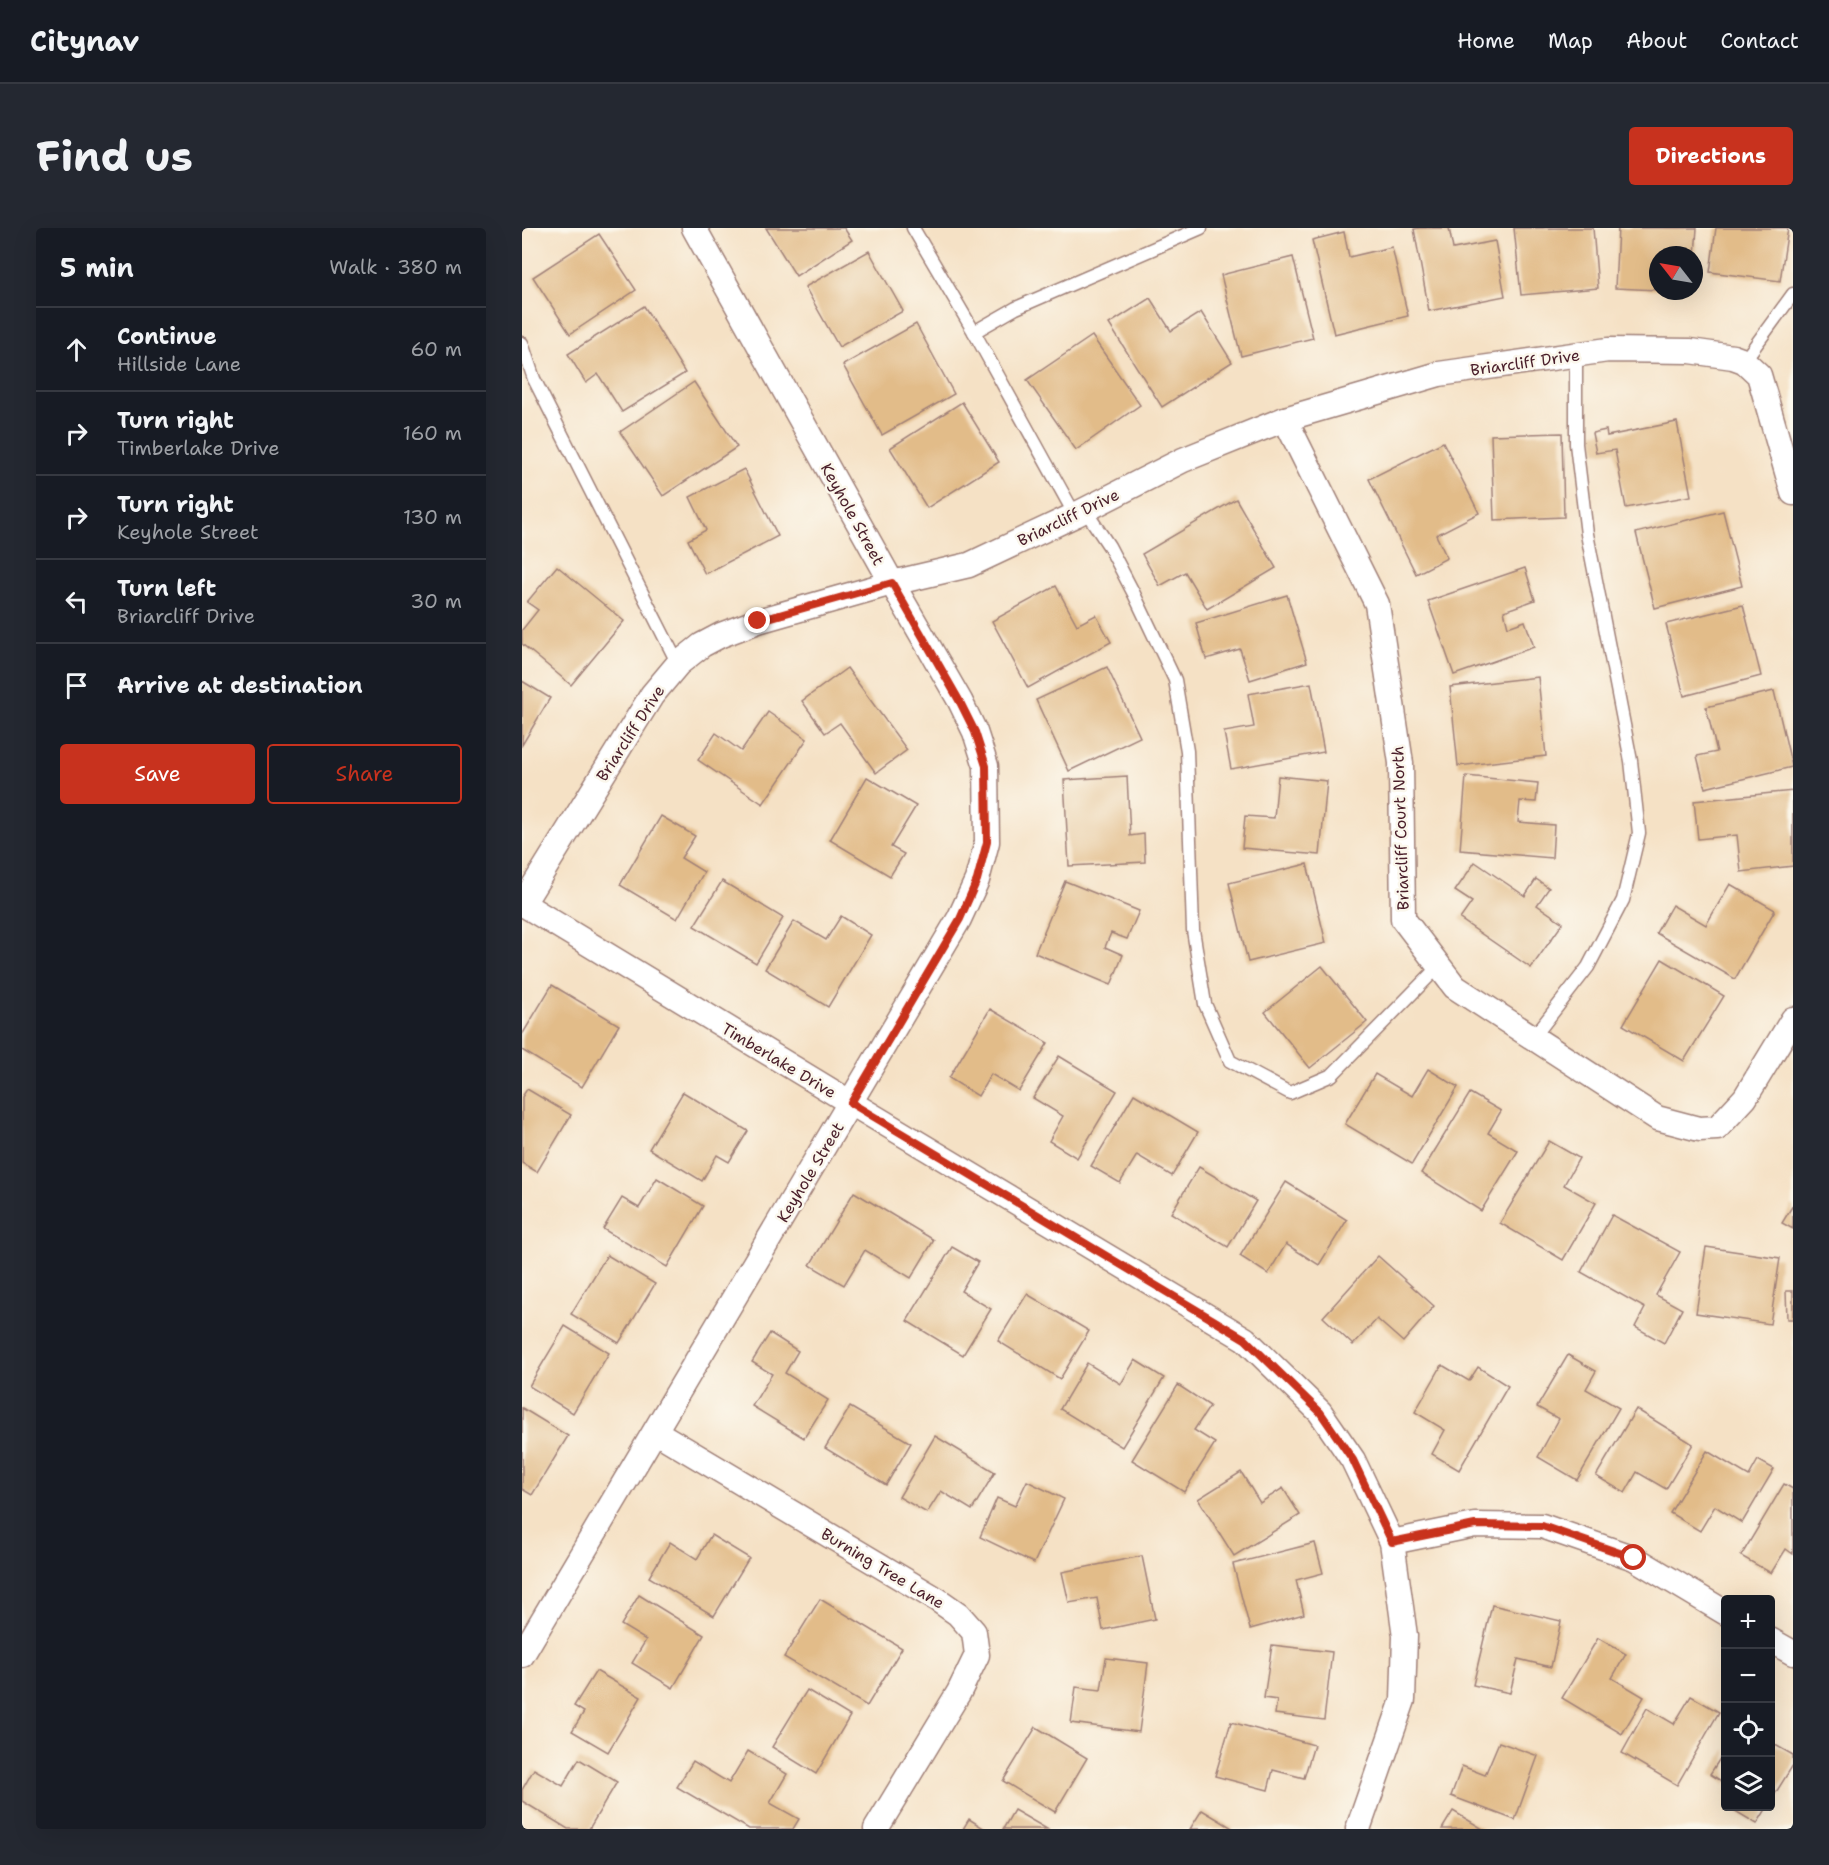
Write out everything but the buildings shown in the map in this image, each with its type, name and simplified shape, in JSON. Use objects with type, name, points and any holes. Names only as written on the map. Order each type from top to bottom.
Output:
[{"type":"street","name":"Keyhole Street","points":[[522,1655],[960,919],[977,880],[987,842],[986,766],[975,732],[694,228]]},
{"type":"street","name":"Briarcliff Drive","points":[[522,905],[652,695],[678,664],[702,645],[721,634],[758,621],[892,583],[969,565],[1183,460],[1286,419],[1439,374],[1608,350],[1690,351],[1733,357],[1744,362]]},
{"type":"street","points":[[1744,362],[1759,375],[1793,493]]},
{"type":"street","name":"Briarcliff Court North","points":[[1286,419],[1377,604],[1401,763],[1403,919],[1455,987],[1657,1118],[1699,1129],[1717,1128],[1733,1108],[1745,1098],[1793,1019]]},
{"type":"street","name":"Timberlake Drive","points":[[522,905],[1245,1339],[1320,1412],[1353,1460],[1392,1542],[1405,1636],[1403,1700],[1358,1829]]},
{"type":"street","name":"Burning Tree Lane","points":[[656,1432],[938,1599],[958,1614],[974,1632],[977,1655],[959,1692],[876,1829]]},
{"type":"street","points":[[1392,1542],[1475,1525],[1542,1526],[1634,1558],[1721,1611]]},
{"type":"street","points":[[1775,1643],[1793,1653]]},
{"type":"lane","points":[[913,228],[1080,512],[1119,565],[1175,680],[1187,752],[1193,930],[1205,1004],[1230,1061],[1290,1093],[1332,1075],[1439,966]]},
{"type":"lane","points":[[974,332],[1016,308],[1201,228]]},
{"type":"lane","points":[[1744,362],[1793,294]]},
{"type":"lane","points":[[522,343],[534,379],[678,664]]},
{"type":"lane","points":[[1533,1038],[1588,967],[1623,900],[1639,833],[1631,761],[1587,534],[1576,444],[1576,354]]},
{"type":"route","points":[[758,621],[892,583],[960,702],[975,732],[986,766],[987,842],[977,880],[960,919],[851,1103],[1245,1339],[1320,1412],[1353,1460],[1392,1542],[1475,1525],[1542,1526],[1634,1558]]}]
